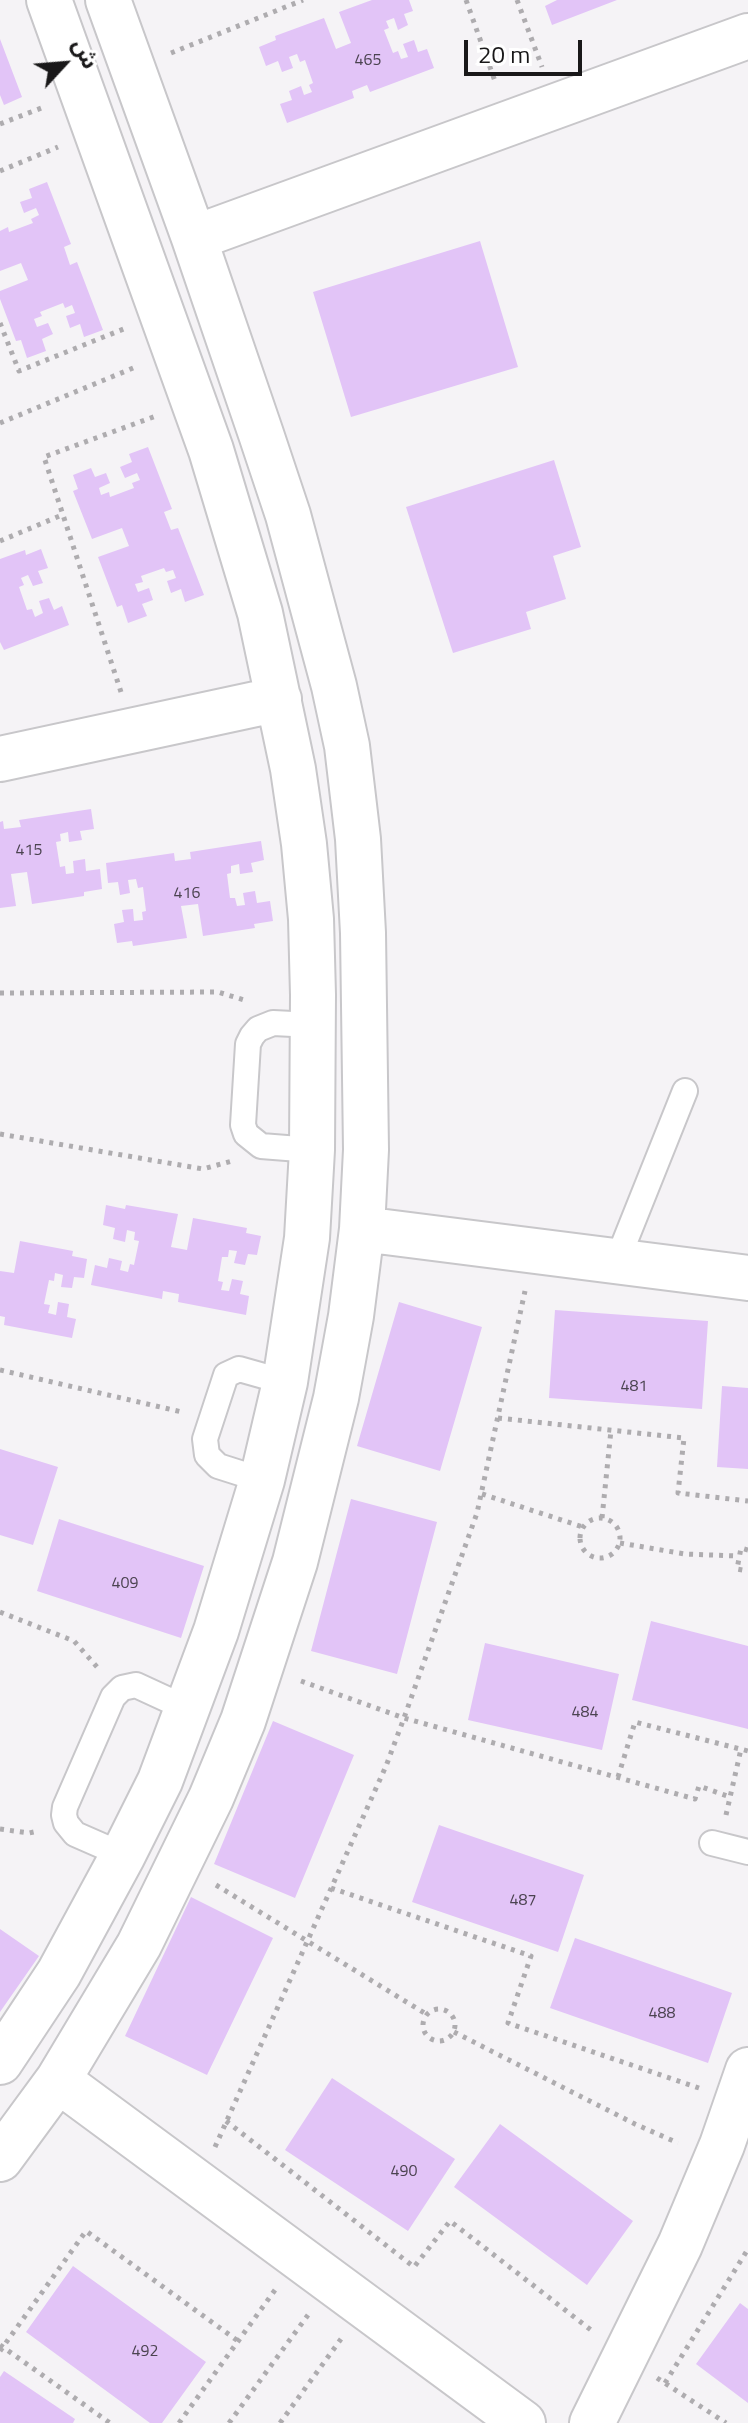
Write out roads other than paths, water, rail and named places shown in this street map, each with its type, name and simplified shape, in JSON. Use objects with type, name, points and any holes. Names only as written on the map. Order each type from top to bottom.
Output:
[{"type":"street","points":[[0,2062],[59,1973],[123,1855],[160,1781],[216,1631],[262,1480],[285,1382],[307,1238],[312,1150],[312,1071],[293,1024],[311,919],[304,844],[279,699],[260,613],[241,545],[179,359],[49,0]]},
{"type":"street","points":[[0,2159],[58,2080],[139,1945],[181,1863],[243,1721],[295,1562],[323,1453],[351,1316],[362,1229],[366,1150],[358,839],[347,746],[334,686],[288,515],[194,238],[108,0]]},
{"type":"street","points":[[194,238],[748,36]]},
{"type":"street","points":[[179,359],[233,351]]},
{"type":"street","points":[[0,759],[279,699]]},
{"type":"street","points":[[312,1071],[366,1067]]},
{"type":"street","points":[[362,1229],[748,1278]]},
{"type":"street","points":[[58,2080],[523,2423]]},
{"type":"street","points":[[592,2423],[680,2245],[743,2086]]},
{"type":"lane","points":[[293,1024],[258,1029],[248,1044],[243,1125],[246,1134],[261,1146],[312,1150]]},
{"type":"lane","points":[[617,1261],[685,1091]]},
{"type":"lane","points":[[262,1480],[218,1466],[204,1447],[222,1381],[232,1370],[246,1370],[285,1382]]},
{"type":"lane","points":[[123,1855],[75,1834],[64,1815],[113,1697],[122,1688],[136,1685],[188,1709]]},
{"type":"lane","points":[[715,1844],[748,1852]]}]
